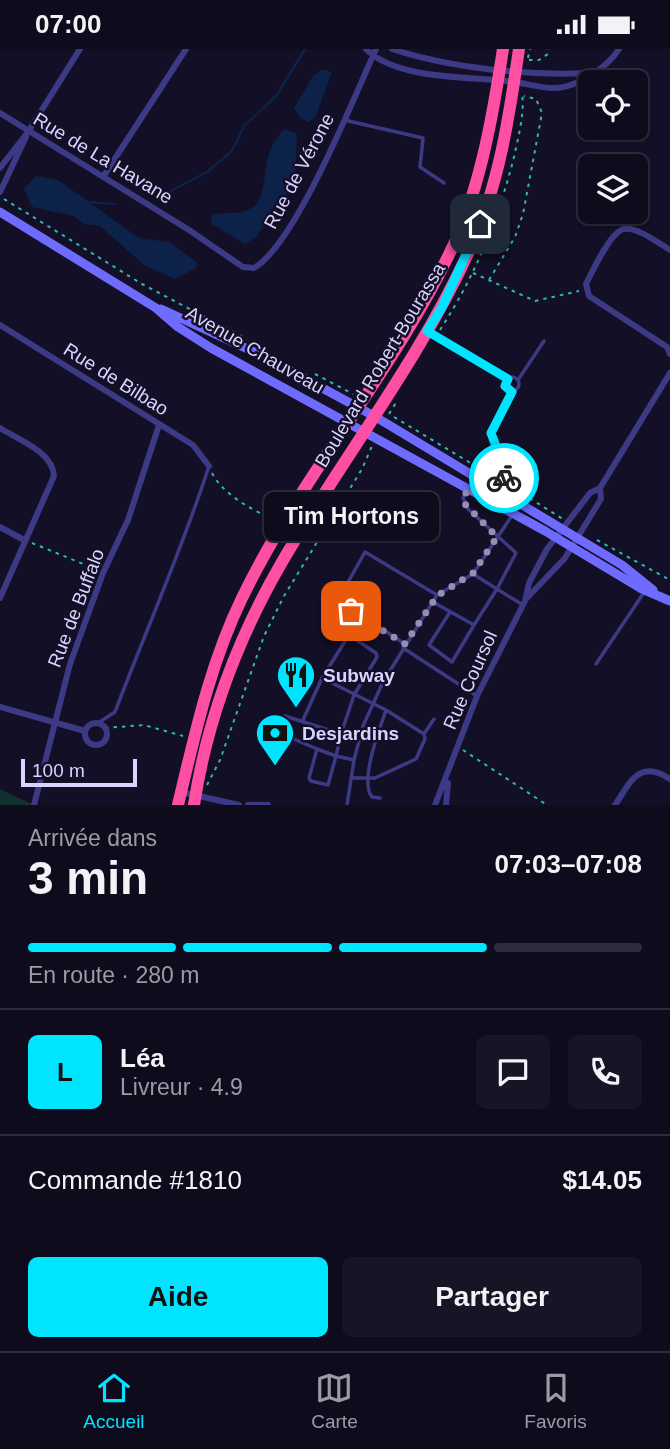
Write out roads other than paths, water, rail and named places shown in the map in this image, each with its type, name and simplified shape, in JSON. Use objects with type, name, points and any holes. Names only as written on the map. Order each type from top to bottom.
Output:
[{"type":"highway","name":"Boulevard Robert-Bourassa","points":[[180,798],[212,671],[242,598],[454,242],[471,196],[503,49]]},
{"type":"highway","name":"Boulevard Robert-Bourassa","points":[[198,796],[210,733],[241,643],[281,563],[427,331],[465,260],[490,199],[507,130],[519,49]]},
{"type":"main road","name":"Avenue Chauveau","points":[[0,212],[156,308],[357,401],[374,416],[500,486],[562,528],[575,542],[646,590],[670,601]]},
{"type":"main road","name":"Avenue Chauveau","points":[[156,308],[178,327],[211,348],[555,537],[575,542]]},
{"type":"main road","points":[[575,542],[622,565],[657,593]]},
{"type":"street","points":[[0,168],[28,132],[80,49]]},
{"type":"street","points":[[103,177],[186,49]]},
{"type":"street","points":[[366,49],[405,68],[437,75],[578,74]]},
{"type":"street","points":[[392,49],[559,88],[578,79]]},
{"type":"street","points":[[595,70],[613,58],[619,49]]},
{"type":"street","name":"Rue de Vérone","points":[[189,230],[243,267],[254,268],[265,262],[301,207],[375,53]]},
{"type":"street","name":"Rue de La Havane","points":[[0,113],[189,230]]},
{"type":"street","points":[[2,196],[28,132]]},
{"type":"street","points":[[670,250],[638,232],[625,229],[615,233],[592,272],[587,289],[589,296],[667,347],[670,355]]},
{"type":"street","name":"Rue de Bilbao","points":[[0,325],[193,445],[209,466]]},
{"type":"street","name":"Rue Coursol","points":[[435,805],[477,696],[524,603],[529,583],[555,537],[590,493],[600,488],[670,373]]},
{"type":"street","name":"Rue de Buffalo","points":[[34,805],[70,664],[103,573],[128,520],[159,425]]},
{"type":"street","points":[[0,428],[46,457],[54,469],[52,484],[24,540],[0,598]]},
{"type":"street","name":"Rue Coursol","points":[[524,603],[538,590],[575,542],[601,499],[600,488]]},
{"type":"street","points":[[0,527],[24,540]]},
{"type":"street","points":[[0,707],[85,731]]},
{"type":"street","points":[[99,723],[105,728],[105,739],[96,744],[88,740],[85,731],[92,724],[99,723]]},
{"type":"street","points":[[615,805],[634,776],[647,771],[658,772],[670,779]]},
{"type":"street","name":"Rue Coursol","points":[[446,805],[449,774]]},
{"type":"street","points":[[180,798],[198,796],[239,805]]},
{"type":"street","points":[[247,805],[268,805]]},
{"type":"lane","points":[[344,120],[423,138],[420,167],[444,183]]},
{"type":"lane","points":[[427,331],[508,379],[518,380]]},
{"type":"lane","points":[[492,502],[506,472],[491,433],[512,392],[518,389],[518,380],[544,341]]},
{"type":"lane","points":[[508,379],[505,386],[512,392]]},
{"type":"lane","points":[[99,723],[115,712],[159,595],[187,532],[209,466]]},
{"type":"lane","points":[[450,612],[429,645],[452,662],[516,553],[464,503],[467,488]]},
{"type":"lane","points":[[347,805],[354,760],[373,704],[404,646],[437,596],[473,573],[513,514]]},
{"type":"lane","points":[[437,596],[365,552],[337,596],[360,617],[477,696]]},
{"type":"lane","points":[[473,573],[524,603]]},
{"type":"lane","points":[[596,664],[646,590]]},
{"type":"lane","points":[[433,602],[474,625]]},
{"type":"lane","points":[[303,720],[322,678],[360,617]]},
{"type":"lane","points":[[317,749],[310,781],[330,783],[341,734],[354,695],[377,657],[376,653],[349,635]]},
{"type":"lane","points":[[322,678],[386,709],[424,734]]},
{"type":"lane","points":[[380,797],[372,797],[368,793],[368,780],[386,709]]},
{"type":"lane","points":[[341,734],[288,714],[278,730],[317,749],[354,760]]},
{"type":"lane","points":[[351,778],[368,780],[416,759],[425,739],[424,734],[433,719]]},
{"type":"water","points":[[322,69],[332,72],[315,118],[308,122],[300,117],[294,108],[313,76]]},
{"type":"water","points":[[285,129],[297,134],[295,184],[256,237],[245,244],[212,224],[211,216],[244,211],[254,206],[262,191],[271,148]]},
{"type":"water","points":[[36,176],[58,180],[139,238],[169,242],[197,262],[196,268],[175,279],[144,265],[100,226],[84,224],[74,216],[32,207],[24,189]]},
{"type":"waterway","points":[[167,193],[207,172],[232,151],[244,126],[276,96],[305,49]]},
{"type":"waterway","points":[[84,202],[115,204]]},
{"type":"place","name":"Tim Hortons","points":[[351,611]]},
{"type":"place","name":"Subway","points":[[296,709]]},
{"type":"place","name":"Desjardins","points":[[275,767]]}]
